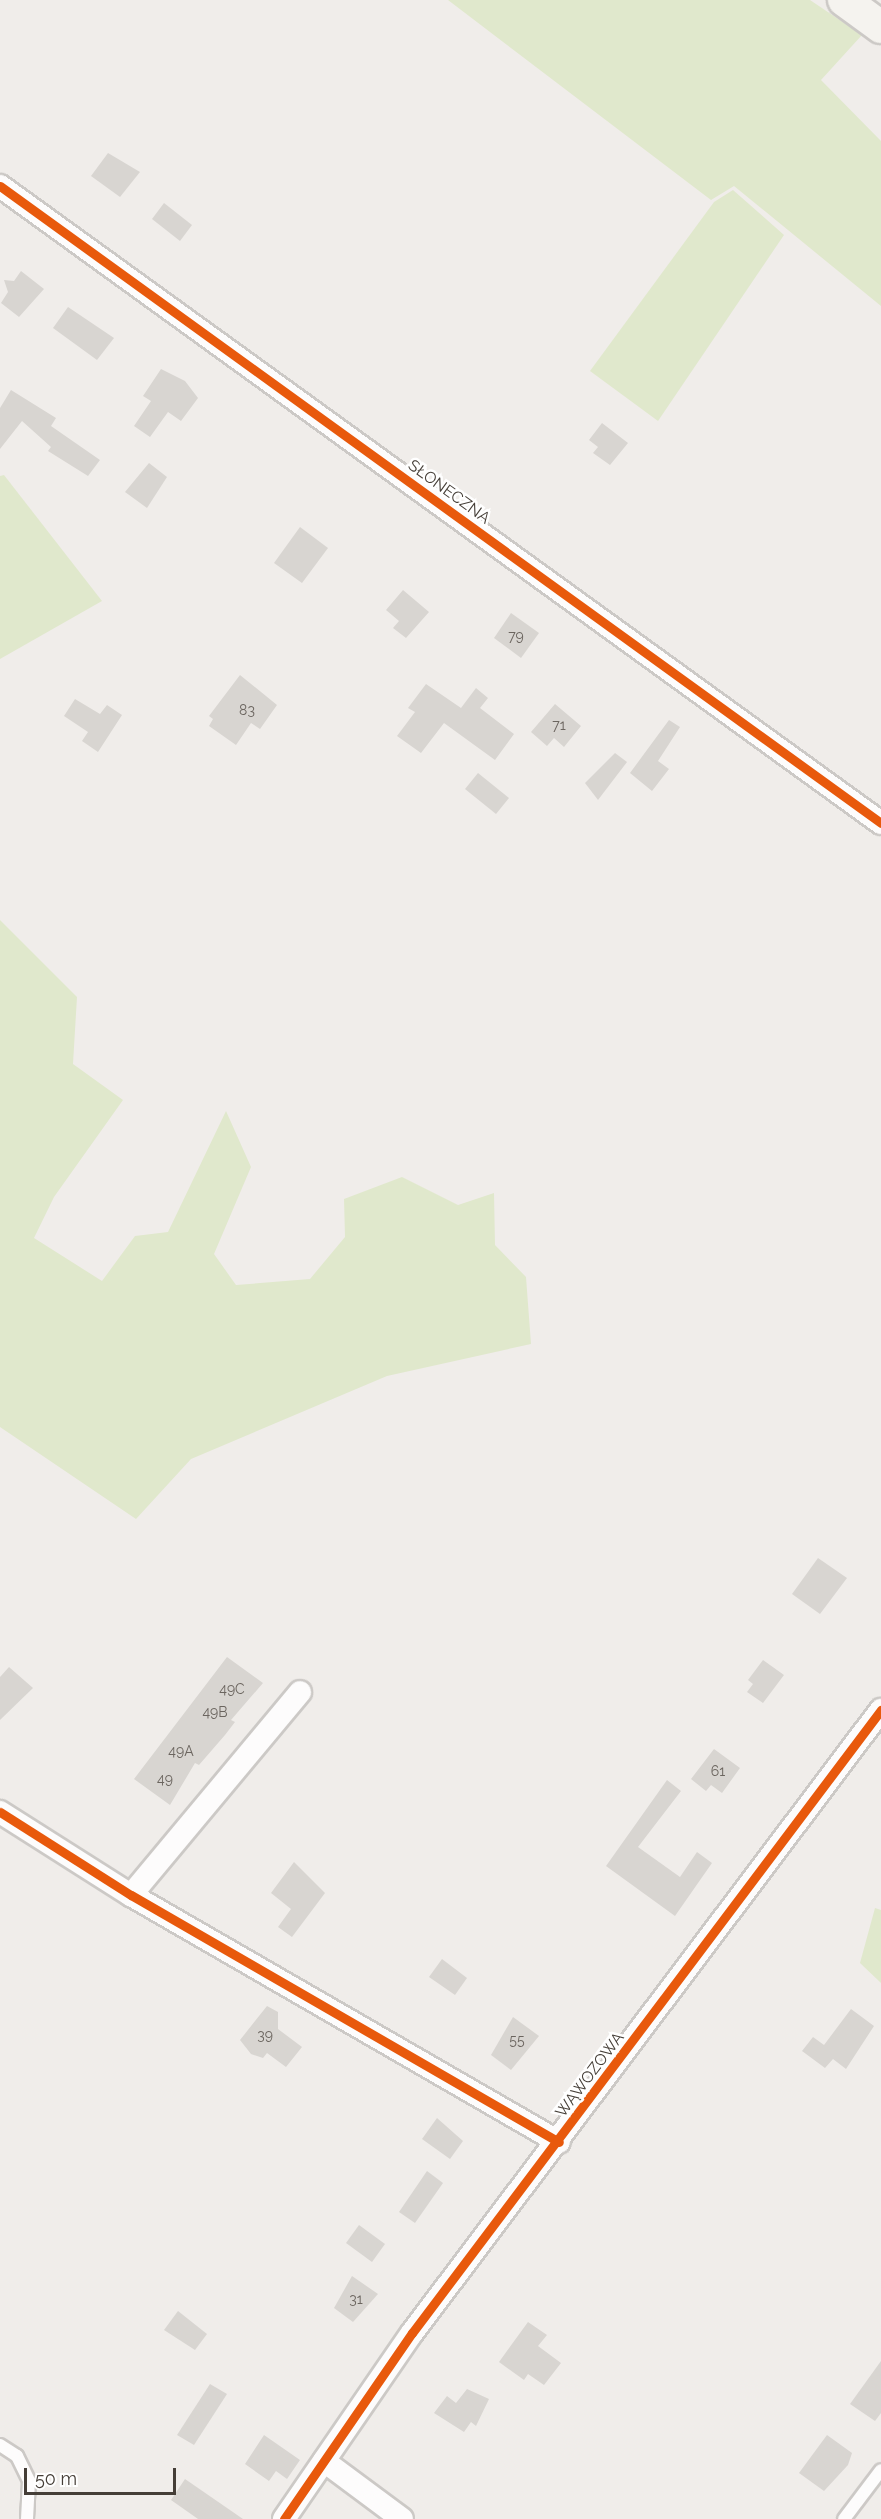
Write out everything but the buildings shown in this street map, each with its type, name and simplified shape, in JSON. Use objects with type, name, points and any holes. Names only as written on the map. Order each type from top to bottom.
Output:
[{"type":"street","points":[[844,0],[881,27]]},
{"type":"street","name":"SŁONECZNA","points":[[0,186],[881,823]]},
{"type":"street","points":[[131,1895],[300,1692]]},
{"type":"street","name":"WĄWOZOWA","points":[[284,2519],[412,2333],[559,2142],[881,1710]]},
{"type":"street","points":[[0,1812],[131,1895],[559,2142]]},
{"type":"street","points":[[324,2461],[402,2519]]},
{"type":"lane","points":[[0,2445],[17,2456],[29,2481],[27,2519]]},
{"type":"lane","points":[[844,2519],[881,2470]]},
{"type":"green space","points":[[448,0],[810,0],[862,35],[821,80],[881,141],[881,306],[734,186],[711,200]]},
{"type":"green space","points":[[733,190],[784,235],[658,421],[590,371],[714,202]]},
{"type":"green space","points":[[4,475],[102,601],[0,659],[0,476]]},
{"type":"green space","points":[[0,920],[77,997],[73,1064],[123,1100],[54,1197],[34,1238],[102,1281],[135,1236],[168,1232],[226,1111],[251,1167],[214,1254],[236,1285],[310,1279],[345,1237],[344,1199],[402,1177],[458,1205],[494,1193],[495,1245],[526,1277],[531,1344],[387,1376],[191,1459],[136,1519],[0,1427]]},
{"type":"green space","points":[[875,1908],[881,1910],[881,1983],[860,1963]]},
{"type":"cycle path","points":[[0,186],[881,823]]},
{"type":"cycle path","points":[[284,2519],[412,2333],[881,1710]]},
{"type":"cycle path","points":[[0,1812],[131,1895],[559,2142]]}]
